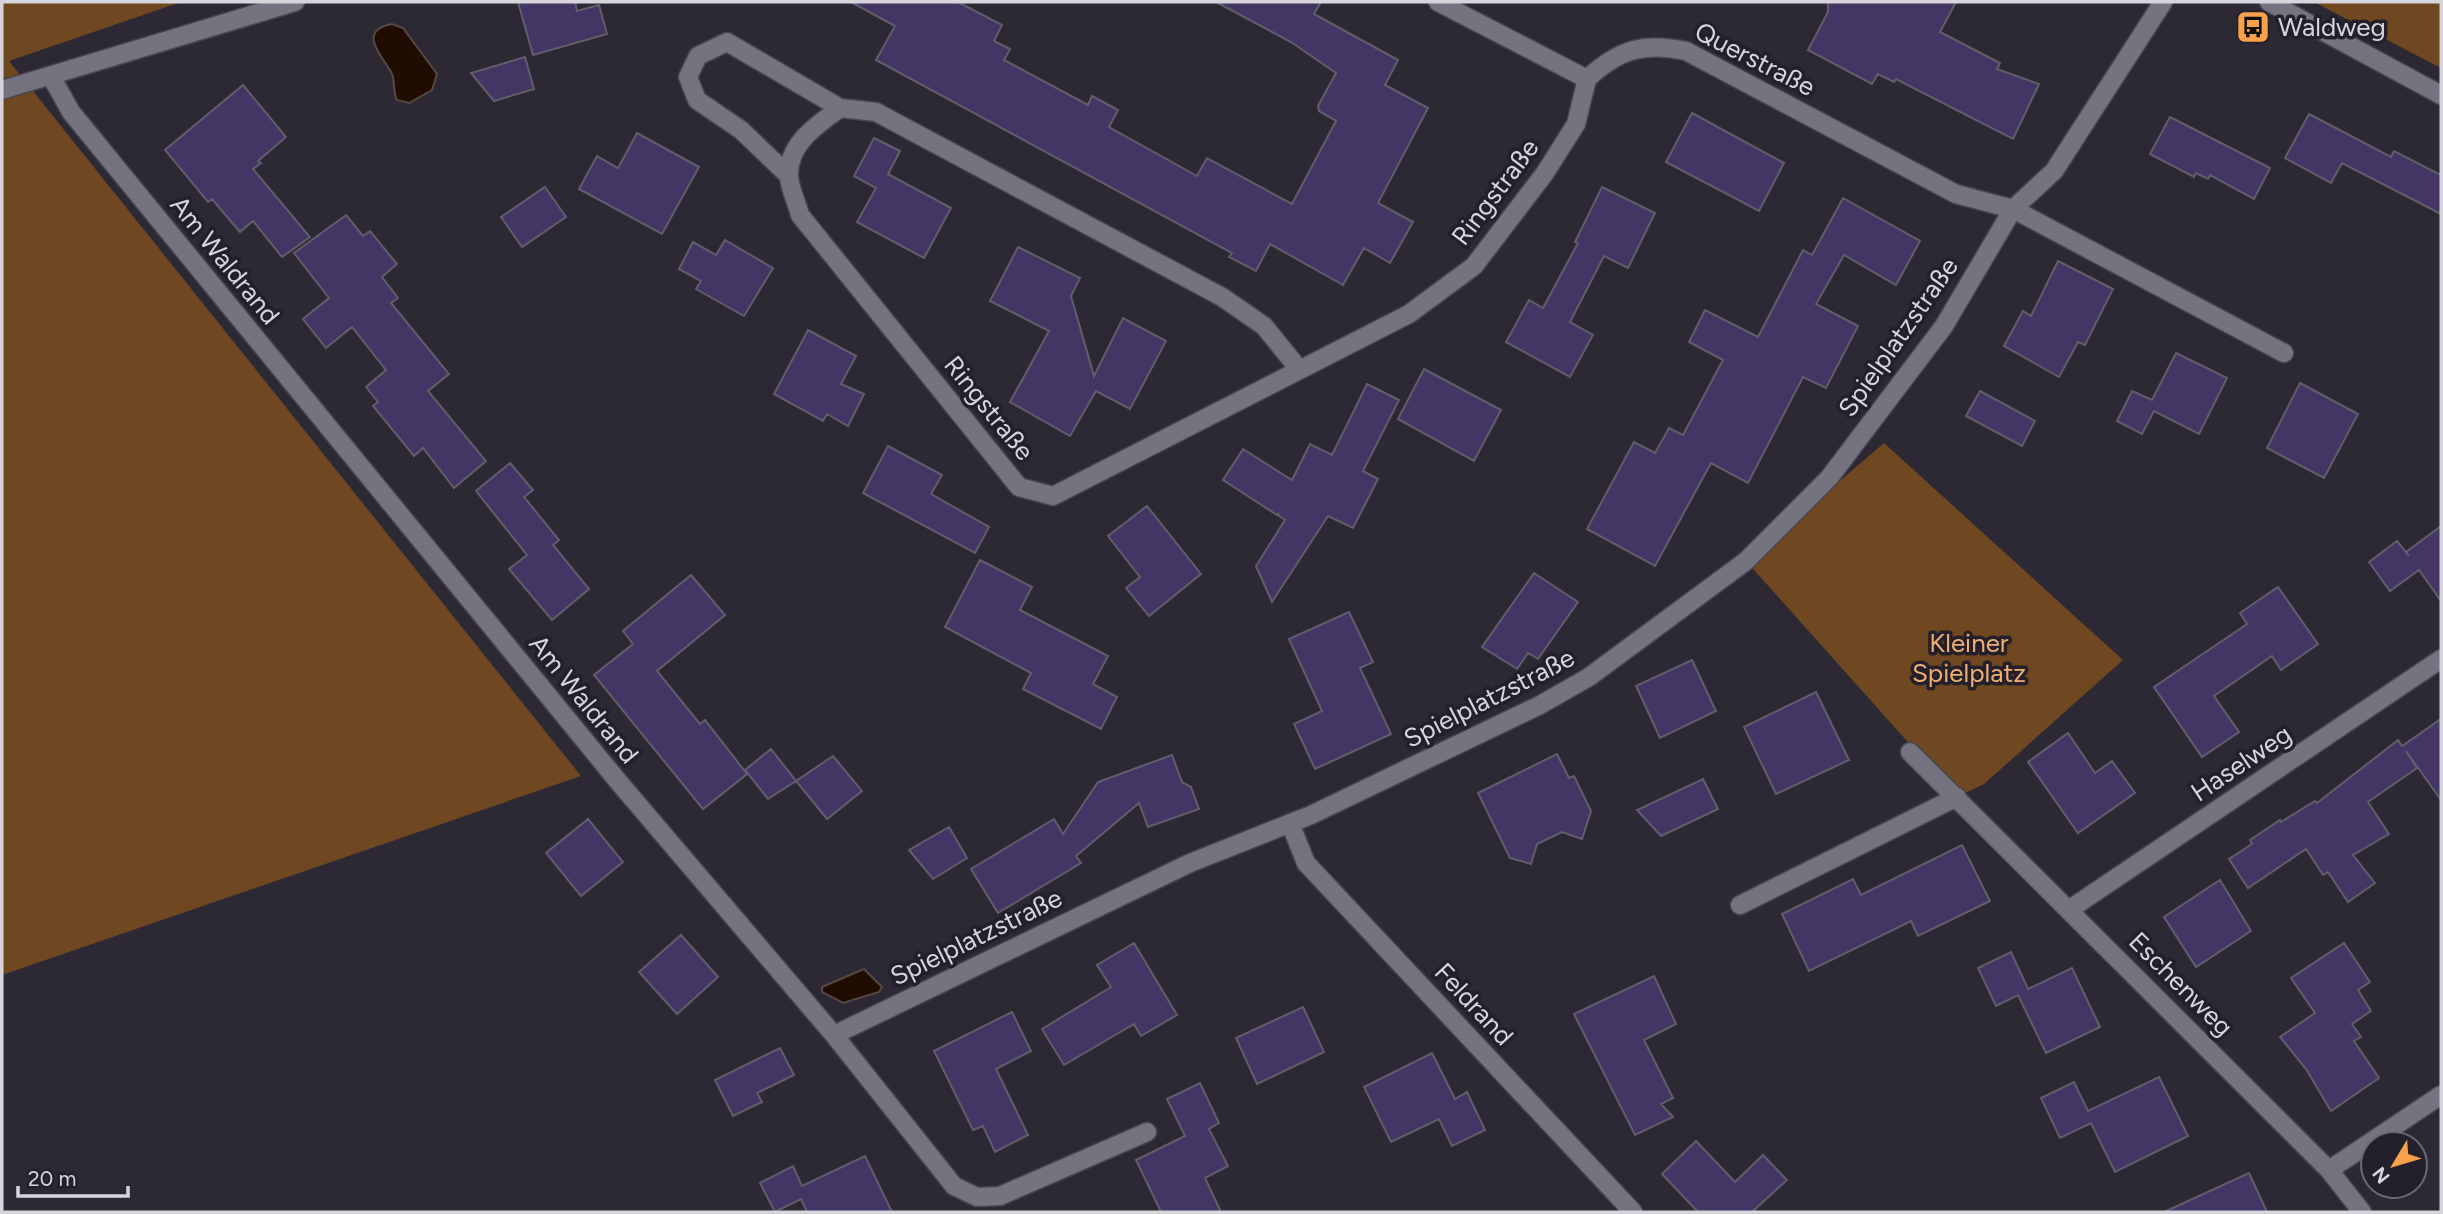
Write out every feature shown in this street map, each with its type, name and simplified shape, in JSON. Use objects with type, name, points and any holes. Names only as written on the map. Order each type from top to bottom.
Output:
[{"type":"street","points":[[2,90],[295,2]]},
{"type":"street","points":[[1438,2],[1587,79]]},
{"type":"street","name":"Spielplatzstraße","points":[[834,1035],[1190,863],[1290,823],[1540,705],[1589,677],[1746,561],[1829,478],[1944,326],[2013,209],[2054,171],[2162,2]]},
{"type":"street","points":[[2269,2],[2441,95]]},
{"type":"street","points":[[840,108],[805,133],[795,153],[789,176],[741,130],[697,100],[688,77],[698,56],[727,42],[840,108],[876,113],[1222,297],[1264,326],[1298,368]]},
{"type":"street","name":"Querstraße","points":[[1587,79],[1626,51],[1659,45],[1686,51],[1956,194],[2013,209]]},
{"type":"street","name":"Am Waldrand","points":[[51,76],[71,112],[97,145],[617,780],[834,1035],[954,1186],[977,1197],[1000,1196],[1147,1132]]},
{"type":"street","name":"Ringstraße","points":[[789,176],[800,215],[1019,487],[1053,496],[1298,368],[1409,314],[1474,265],[1545,173],[1576,124],[1587,79]]},
{"type":"street","points":[[2013,209],[2284,353]]},
{"type":"street","name":"Haselweg","points":[[2070,909],[2441,659]]},
{"type":"street","name":"Eschenweg","points":[[1910,752],[2329,1170],[2362,1212]]},
{"type":"street","points":[[1740,905],[1957,797]]},
{"type":"street","name":"Feldrand","points":[[1290,823],[1306,863],[1633,1212]]},
{"type":"street","points":[[2329,1170],[2441,1095]]},
{"type":"green space","points":[[2,2],[181,2],[9,61],[581,776],[2,975]]},
{"type":"green space","points":[[2314,2],[2441,2],[2441,68]]},
{"type":"green space","name":"Kleiner Spielplatz","points":[[1884,443],[2123,660],[1984,784],[1957,797],[1746,561]]},
{"type":"shaded area","points":[[392,24],[403,28],[437,74],[432,90],[409,103],[397,100],[392,75],[375,45],[375,32]]},
{"type":"shaded area","points":[[864,969],[882,987],[879,992],[843,1003],[822,992],[822,987]]},
{"type":"building","points":[[518,2],[575,2],[577,11],[599,5],[607,34],[533,55]]},
{"type":"building","points":[[851,2],[958,2],[1002,25],[994,41],[1010,49],[1004,60],[1088,105],[1092,96],[1118,110],[1109,127],[1197,176],[1207,158],[1292,204],[1336,121],[1319,111],[1318,106],[1336,73],[1291,42],[1216,2],[1321,2],[1314,14],[1398,60],[1385,85],[1428,108],[1378,203],[1413,222],[1390,263],[1364,248],[1343,285],[1270,244],[1256,271],[1229,257],[1232,253],[876,60],[895,26]]},
{"type":"building","points":[[1828,2],[1956,2],[1940,32],[2000,63],[1997,69],[2039,84],[2013,139],[1896,79],[1894,82],[1878,74],[1872,84],[1808,50],[1828,12]]},
{"type":"building","points":[[525,57],[534,89],[494,101],[471,73]]},
{"type":"building","points":[[243,85],[286,137],[258,161],[261,163],[253,169],[310,237],[282,257],[253,221],[240,232],[212,199],[208,202],[165,150]]},
{"type":"building","points":[[1692,113],[1784,163],[1759,211],[1666,162]]},
{"type":"building","points":[[2309,114],[2391,157],[2394,151],[2441,175],[2441,214],[2342,163],[2331,183],[2285,158]]},
{"type":"building","points":[[2170,117],[2270,168],[2254,199],[2210,175],[2208,179],[2196,173],[2194,177],[2150,154]]},
{"type":"building","points":[[637,133],[699,167],[662,234],[579,189],[597,156],[618,168]]},
{"type":"building","points":[[874,138],[900,151],[888,174],[951,208],[924,258],[857,222],[876,188],[854,176]]},
{"type":"building","points":[[545,187],[566,217],[522,247],[501,217]]},
{"type":"building","points":[[1602,187],[1655,213],[1628,268],[1604,256],[1570,322],[1593,335],[1570,377],[1506,342],[1529,300],[1543,308],[1578,243],[1575,242]]},
{"type":"building","points":[[1843,198],[1920,241],[1896,285],[1844,255],[1816,304],[1858,326],[1826,388],[1803,377],[1748,483],[1711,463],[1655,566],[1587,529],[1634,442],[1655,453],[1669,428],[1683,435],[1723,360],[1689,342],[1705,310],[1758,337],[1803,250],[1812,255]]},
{"type":"building","points":[[346,215],[363,236],[370,231],[397,264],[382,277],[398,298],[391,303],[449,374],[428,391],[486,461],[454,488],[423,448],[414,456],[373,406],[378,402],[366,387],[386,370],[352,327],[326,348],[303,319],[329,298],[294,253]]},
{"type":"building","points":[[725,240],[773,268],[744,316],[696,289],[701,281],[679,269],[693,242],[716,255]]},
{"type":"building","points":[[1018,247],[1080,278],[1071,296],[1094,376],[1123,318],[1166,341],[1130,409],[1096,391],[1070,436],[1010,402],[1049,331],[990,301]]},
{"type":"building","points":[[2058,261],[2113,289],[2085,345],[2078,342],[2059,377],[2004,346],[2023,311],[2031,316]]},
{"type":"building","points":[[808,330],[856,356],[841,384],[864,394],[848,426],[827,414],[823,421],[774,394]]},
{"type":"building","points":[[2176,353],[2227,378],[2199,434],[2154,411],[2142,434],[2117,421],[2132,391],[2152,400]]},
{"type":"building","points":[[1424,369],[1501,410],[1474,461],[1398,419]]},
{"type":"building","points":[[2300,383],[2358,414],[2324,478],[2267,448]]},
{"type":"building","points":[[1367,384],[1399,400],[1363,471],[1378,479],[1353,528],[1328,516],[1272,602],[1256,566],[1285,520],[1279,513],[1277,515],[1223,480],[1243,449],[1292,480],[1310,444],[1332,455]]},
{"type":"building","points":[[1980,391],[2035,421],[2022,446],[1966,416]]},
{"type":"building","points":[[888,446],[942,475],[931,494],[989,527],[975,553],[863,493]]},
{"type":"building","points":[[510,463],[533,490],[524,497],[559,540],[553,545],[589,589],[552,620],[509,569],[527,555],[476,491]]},
{"type":"building","points":[[1147,506],[1201,574],[1149,616],[1126,588],[1140,577],[1108,536]]},
{"type":"building","points":[[2441,526],[2441,601],[2419,570],[2390,591],[2369,562],[2397,541],[2409,556],[2406,552]]},
{"type":"building","points":[[980,560],[1032,587],[1020,610],[1108,656],[1093,684],[1117,697],[1101,729],[1023,689],[1031,673],[945,627]]},
{"type":"building","points":[[1534,573],[1578,602],[1538,659],[1528,653],[1517,669],[1482,647]]},
{"type":"building","points":[[691,575],[725,615],[657,671],[700,724],[705,720],[747,774],[703,809],[594,675],[633,644],[623,631]]},
{"type":"building","points":[[2278,587],[2318,644],[2281,670],[2272,656],[2214,696],[2239,732],[2202,757],[2154,687],[2247,624],[2240,613]]},
{"type":"building","points":[[1349,612],[1373,662],[1360,668],[1391,734],[1315,769],[1294,724],[1322,711],[1289,639]]},
{"type":"building","points":[[1692,660],[1716,711],[1660,738],[1636,686]]},
{"type":"building","points":[[1816,692],[1849,760],[1776,794],[1744,727]]},
{"type":"building","points":[[2441,719],[2441,800],[2406,751],[2417,768],[2368,802],[2389,834],[2353,855],[2375,883],[2348,902],[2328,872],[2323,875],[2306,849],[2248,888],[2229,859],[2252,844],[2250,840],[2280,820],[2281,822],[2315,801],[2317,803],[2398,740],[2402,746]]},
{"type":"building","points":[[2068,733],[2095,773],[2112,761],[2135,793],[2078,833],[2028,762]]},
{"type":"building","points":[[771,749],[796,781],[768,799],[745,770]]},
{"type":"building","points":[[1557,754],[1569,778],[1574,776],[1591,811],[1582,839],[1562,832],[1537,844],[1531,864],[1510,858],[1478,793]]},
{"type":"building","points":[[1172,755],[1182,782],[1191,787],[1199,809],[1148,827],[1139,803],[1076,856],[1081,863],[998,913],[971,869],[1054,819],[1063,834],[1098,782]]},
{"type":"building","points":[[833,756],[862,791],[827,819],[796,781]]},
{"type":"building","points":[[1703,779],[1718,809],[1661,836],[1637,810]]},
{"type":"building","points":[[588,819],[623,862],[581,896],[546,853]]},
{"type":"building","points":[[949,827],[967,858],[933,879],[909,850]]},
{"type":"building","points":[[1962,845],[1990,901],[1918,936],[1911,921],[1809,971],[1782,914],[1853,879],[1861,895]]},
{"type":"building","points":[[2220,880],[2251,931],[2196,967],[2164,917]]},
{"type":"building","points":[[681,935],[718,977],[677,1014],[639,972]]},
{"type":"building","points":[[1134,943],[1177,1015],[1141,1036],[1134,1024],[1064,1065],[1042,1029],[1111,987],[1097,965]]},
{"type":"building","points":[[2344,943],[2370,982],[2358,990],[2371,1011],[2352,1024],[2361,1037],[2354,1041],[2379,1078],[2331,1111],[2306,1069],[2280,1037],[2315,1013],[2291,978]]},
{"type":"building","points":[[2011,952],[2028,989],[2072,968],[2100,1027],[2046,1053],[2018,995],[1996,1006],[1978,968]]},
{"type":"building","points":[[1654,976],[1676,1024],[1644,1040],[1673,1098],[1661,1104],[1673,1117],[1635,1135],[1574,1014]]},
{"type":"building","points":[[1303,1007],[1324,1052],[1257,1084],[1236,1038]]},
{"type":"building","points":[[1012,1012],[1031,1051],[996,1069],[1028,1135],[995,1152],[983,1126],[973,1130],[934,1051]]},
{"type":"building","points":[[780,1048],[794,1075],[757,1093],[762,1102],[733,1116],[715,1080]]},
{"type":"building","points":[[1432,1053],[1455,1099],[1467,1092],[1485,1130],[1452,1146],[1439,1119],[1391,1142],[1364,1087]]},
{"type":"building","points":[[2159,1077],[2188,1136],[2115,1172],[2091,1123],[2060,1138],[2041,1098],[2074,1082],[2088,1111]]},
{"type":"building","points":[[1200,1083],[1219,1123],[1209,1129],[1228,1166],[1205,1178],[1221,1212],[1161,1212],[1136,1160],[1185,1136],[1167,1099]]},
{"type":"building","points":[[1696,1141],[1735,1182],[1763,1155],[1787,1180],[1752,1212],[1698,1212],[1662,1174]]},
{"type":"building","points":[[865,1156],[892,1212],[807,1212],[801,1199],[775,1212],[760,1183],[793,1166],[802,1186]]},
{"type":"building","points":[[2249,1173],[2267,1212],[2164,1212]]},
{"type":"place","name":"Waldweg","points":[[2253,27]]}]
